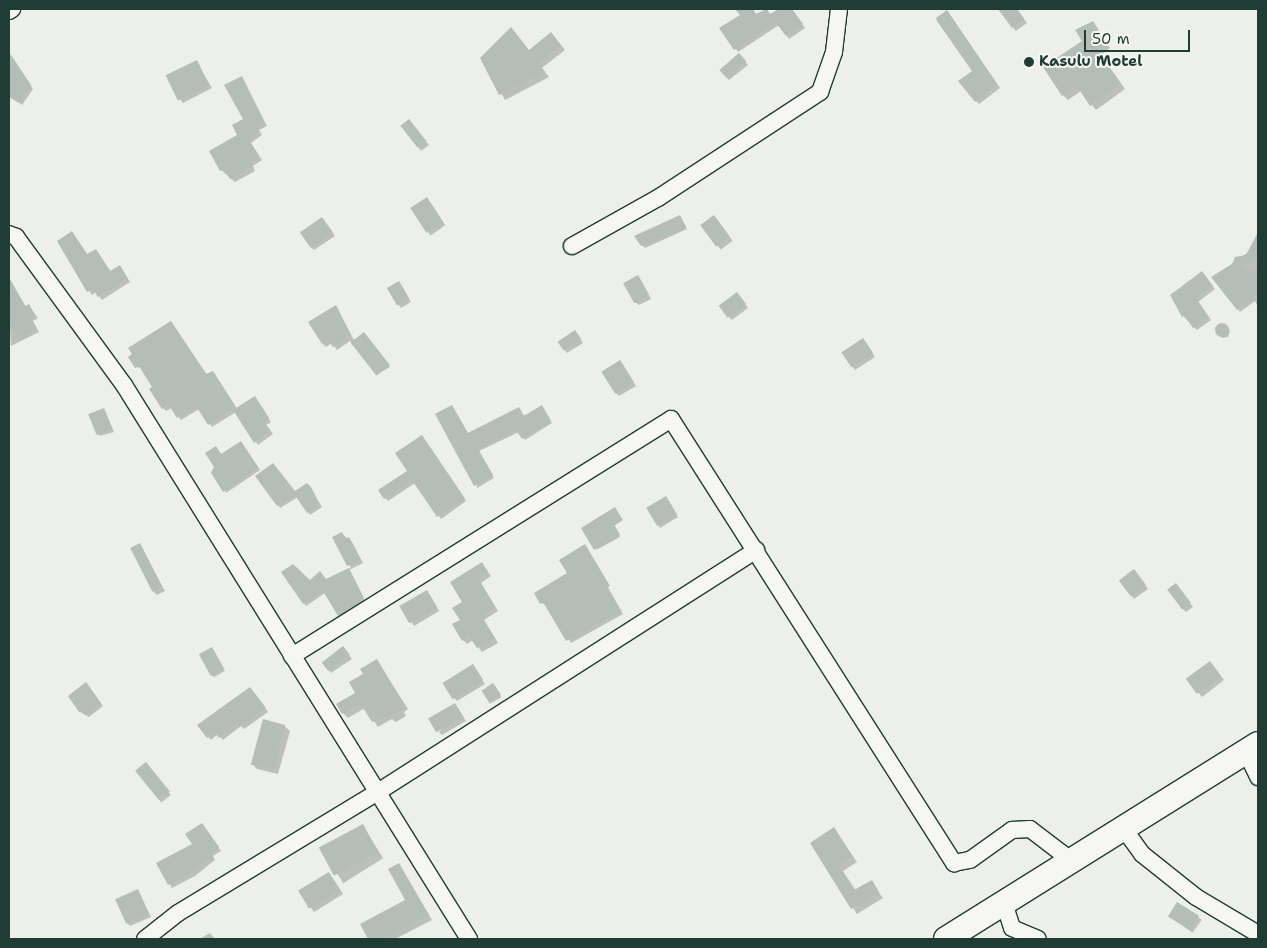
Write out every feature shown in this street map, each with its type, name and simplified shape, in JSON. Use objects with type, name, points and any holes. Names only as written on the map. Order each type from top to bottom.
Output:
[{"type":"highway","points":[[946,939],[1252,748]]},
{"type":"street","points":[[572,246],[658,198],[820,92],[834,52],[839,9]]},
{"type":"street","points":[[9,234],[16,238],[124,385],[469,939]]},
{"type":"street","points":[[292,656],[670,419],[756,550],[954,863],[970,860],[1012,830],[1030,830],[1072,861]]},
{"type":"street","points":[[145,939],[178,913],[378,792],[756,550]]},
{"type":"street","points":[[1252,748],[1258,777]]},
{"type":"street","points":[[1124,829],[1142,854],[1196,897],[1258,934]]},
{"type":"street","points":[[1004,903],[1012,928],[1038,939]]},
{"type":"building","points":[[735,9],[753,9],[756,14],[767,9],[770,14],[779,9],[792,9],[803,24],[786,36],[776,23],[734,50],[719,28],[740,15]]},
{"type":"building","points":[[998,9],[1017,9],[1024,19],[1012,28]]},
{"type":"building","points":[[947,10],[997,84],[975,102],[958,81],[972,71],[936,18]]},
{"type":"building","points":[[1093,21],[1107,43],[1097,49],[1121,84],[1090,106],[1077,86],[1062,96],[1043,67],[1082,41],[1075,30]]},
{"type":"building","points":[[511,27],[529,50],[551,32],[561,45],[538,63],[545,72],[499,95],[480,58]]},
{"type":"building","points":[[9,52],[31,85],[19,103],[9,97]]},
{"type":"building","points":[[739,53],[746,61],[727,78],[719,70]]},
{"type":"building","points":[[197,60],[209,85],[178,101],[166,75]]},
{"type":"building","points":[[242,76],[264,121],[256,126],[259,131],[248,139],[259,156],[250,162],[252,167],[230,179],[224,169],[220,171],[209,151],[237,135],[232,125],[243,119],[224,85]]},
{"type":"building","points":[[409,119],[426,141],[418,148],[400,126]]},
{"type":"building","points":[[427,197],[443,222],[427,233],[410,208]]},
{"type":"building","points":[[680,215],[686,227],[641,246],[634,236]]},
{"type":"building","points":[[714,215],[730,237],[716,247],[700,225]]},
{"type":"building","points":[[322,217],[333,233],[311,248],[300,232]]},
{"type":"building","points":[[72,231],[87,254],[96,249],[110,271],[120,265],[128,279],[98,297],[93,289],[87,292],[57,241]]},
{"type":"building","points":[[1258,232],[1258,257],[1240,267],[1258,273],[1258,294],[1237,310],[1211,277],[1232,264],[1235,257],[1246,255]]},
{"type":"building","points":[[1202,271],[1213,286],[1196,298],[1209,317],[1193,328],[1184,315],[1182,317],[1170,295]]},
{"type":"building","points":[[638,275],[649,295],[634,303],[623,283]]},
{"type":"building","points":[[9,277],[25,306],[29,304],[35,315],[30,317],[37,329],[19,339],[9,323]]},
{"type":"building","points":[[399,281],[409,298],[397,305],[387,288]]},
{"type":"building","points":[[737,292],[746,304],[728,318],[719,306]]},
{"type":"building","points":[[336,305],[351,335],[333,347],[329,341],[322,344],[308,322]]},
{"type":"building","points":[[171,321],[206,374],[213,371],[236,407],[208,425],[196,406],[177,418],[169,405],[162,409],[149,389],[152,387],[139,366],[135,368],[128,357],[132,354],[128,348]]},
{"type":"building","points":[[1219,323],[1225,323],[1229,330],[1225,337],[1219,337],[1215,333],[1215,327]]},
{"type":"building","points":[[575,330],[581,339],[564,351],[558,342]]},
{"type":"building","points":[[364,332],[390,365],[376,376],[351,342]]},
{"type":"building","points":[[863,338],[873,353],[852,367],[841,353]]},
{"type":"building","points":[[620,360],[634,382],[615,394],[601,372]]},
{"type":"building","points":[[255,396],[269,418],[264,422],[271,431],[254,443],[233,410]]},
{"type":"building","points":[[452,405],[468,433],[519,407],[524,416],[542,405],[551,421],[522,439],[516,430],[478,449],[493,475],[474,486],[435,414]]},
{"type":"building","points":[[104,408],[112,428],[96,435],[88,414]]},
{"type":"building","points":[[422,435],[465,500],[437,517],[412,480],[384,499],[378,490],[407,471],[395,453]]},
{"type":"building","points":[[241,441],[258,467],[223,492],[211,473],[214,467],[205,453],[216,446],[221,454]]},
{"type":"building","points":[[273,463],[295,491],[307,483],[320,505],[307,513],[295,495],[277,506],[255,476]]},
{"type":"building","points":[[666,496],[677,514],[657,526],[646,508]]},
{"type":"building","points":[[615,507],[622,519],[614,524],[620,535],[594,550],[581,528]]},
{"type":"building","points":[[342,532],[346,539],[349,537],[361,560],[347,566],[332,537]]},
{"type":"building","points":[[140,543],[162,587],[152,592],[130,548]]},
{"type":"building","points":[[585,544],[610,586],[606,588],[621,611],[566,641],[543,602],[540,604],[534,593],[567,573],[559,560]]},
{"type":"building","points":[[482,562],[488,572],[478,578],[495,607],[481,616],[495,638],[477,648],[469,636],[462,641],[452,624],[460,620],[452,608],[462,602],[450,582]]},
{"type":"building","points":[[293,564],[310,580],[320,571],[326,579],[349,568],[364,598],[338,616],[323,591],[303,604],[281,572]]},
{"type":"building","points":[[1134,569],[1146,585],[1131,596],[1119,580]]},
{"type":"building","points":[[1176,583],[1191,603],[1182,610],[1167,590]]},
{"type":"building","points":[[427,590],[437,607],[409,623],[399,606]]},
{"type":"building","points":[[343,646],[350,655],[328,671],[322,663]]},
{"type":"building","points":[[212,647],[224,669],[211,676],[199,654]]},
{"type":"building","points":[[377,659],[404,704],[399,706],[402,710],[372,722],[360,703],[342,714],[336,704],[355,693],[349,682],[363,674],[360,669]]},
{"type":"building","points":[[1210,661],[1221,676],[1197,694],[1186,679]]},
{"type":"building","points":[[473,664],[483,680],[453,699],[442,683]]},
{"type":"building","points":[[86,682],[101,703],[85,715],[82,711],[79,712],[68,696]]},
{"type":"building","points":[[493,683],[501,695],[489,702],[481,691]]},
{"type":"building","points":[[250,687],[266,708],[240,727],[238,723],[219,738],[214,732],[207,738],[197,725]]},
{"type":"building","points":[[455,703],[463,717],[436,732],[428,718]]},
{"type":"building","points":[[263,719],[285,725],[273,770],[251,764]]},
{"type":"building","points":[[146,762],[170,792],[159,800],[135,771]]},
{"type":"building","points":[[202,823],[219,847],[211,853],[213,857],[191,870],[192,873],[168,885],[156,863],[192,844],[185,834]]},
{"type":"building","points":[[363,824],[378,852],[334,876],[319,847]]},
{"type":"building","points":[[834,827],[853,857],[838,865],[854,890],[872,880],[879,892],[851,909],[810,843]]},
{"type":"building","points":[[399,863],[429,915],[382,939],[368,939],[360,924],[405,900],[388,869]]},
{"type":"building","points":[[329,872],[340,890],[309,909],[298,891]]},
{"type":"building","points":[[138,889],[149,914],[126,924],[115,899]]},
{"type":"building","points":[[1177,902],[1199,916],[1190,930],[1168,916]]},
{"type":"place","name":"Kasulu Motel","points":[[1029,62]]}]
